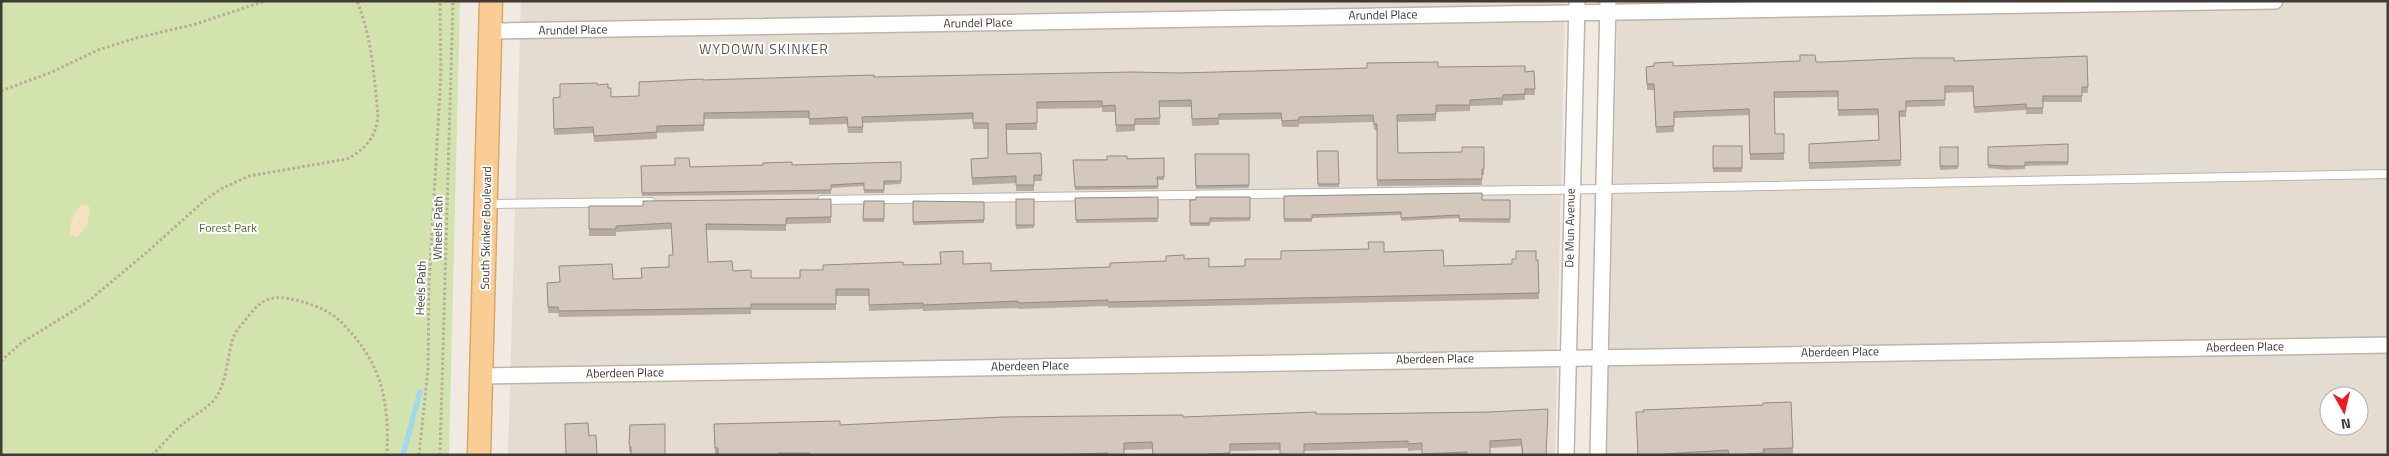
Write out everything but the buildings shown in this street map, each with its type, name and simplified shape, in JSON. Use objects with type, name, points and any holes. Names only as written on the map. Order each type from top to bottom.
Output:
[{"type":"main road","name":"South Skinker Boulevard","points":[[479,455],[491,1]]},
{"type":"street","name":"Arundel Place","points":[[491,31],[1577,6],[2275,1]]},
{"type":"street","name":"De Mun Avenue","points":[[1566,455],[1571,189],[1577,6]]},
{"type":"street","points":[[1598,455],[1606,189],[1608,6]]},
{"type":"street","name":"Aberdeen Place","points":[[482,376],[1568,356],[2388,345]]},
{"type":"lane","points":[[818,200],[1606,189],[2388,174]]},
{"type":"lane","points":[[487,204],[658,202]]},
{"type":"path","points":[[1,90],[106,48],[136,38],[196,24],[265,1]]},
{"type":"path","points":[[1,362],[21,343],[86,303],[205,200],[221,189],[249,176],[348,159],[359,153],[368,143],[377,125],[378,115],[369,42],[363,15],[357,1]]},
{"type":"path","name":"Heels Path","points":[[419,455],[428,370],[429,285],[441,73],[440,1]]},
{"type":"path","name":"Wheels Path","points":[[440,455],[452,1]]},
{"type":"path","points":[[152,455],[182,424],[214,400],[222,386],[234,336],[258,305],[268,297],[278,297],[310,304],[328,311],[350,331],[366,354],[382,388],[387,407],[387,455]]},
{"type":"shaded area","points":[[521,1],[1565,1],[1555,455],[508,455]]},
{"type":"shaded area","points":[[1618,1],[2388,1],[2388,455],[1606,455]]},
{"type":"green space","name":"Forest Park","points":[[1,1],[460,1],[449,455],[1,455]]},
{"type":"sand","points":[[83,204],[90,207],[87,226],[77,237],[70,235],[73,218]]},
{"type":"waterway","points":[[403,455],[420,392]]},
{"type":"district","name":"WYDOWN SKINKER","points":[[764,49]]}]
